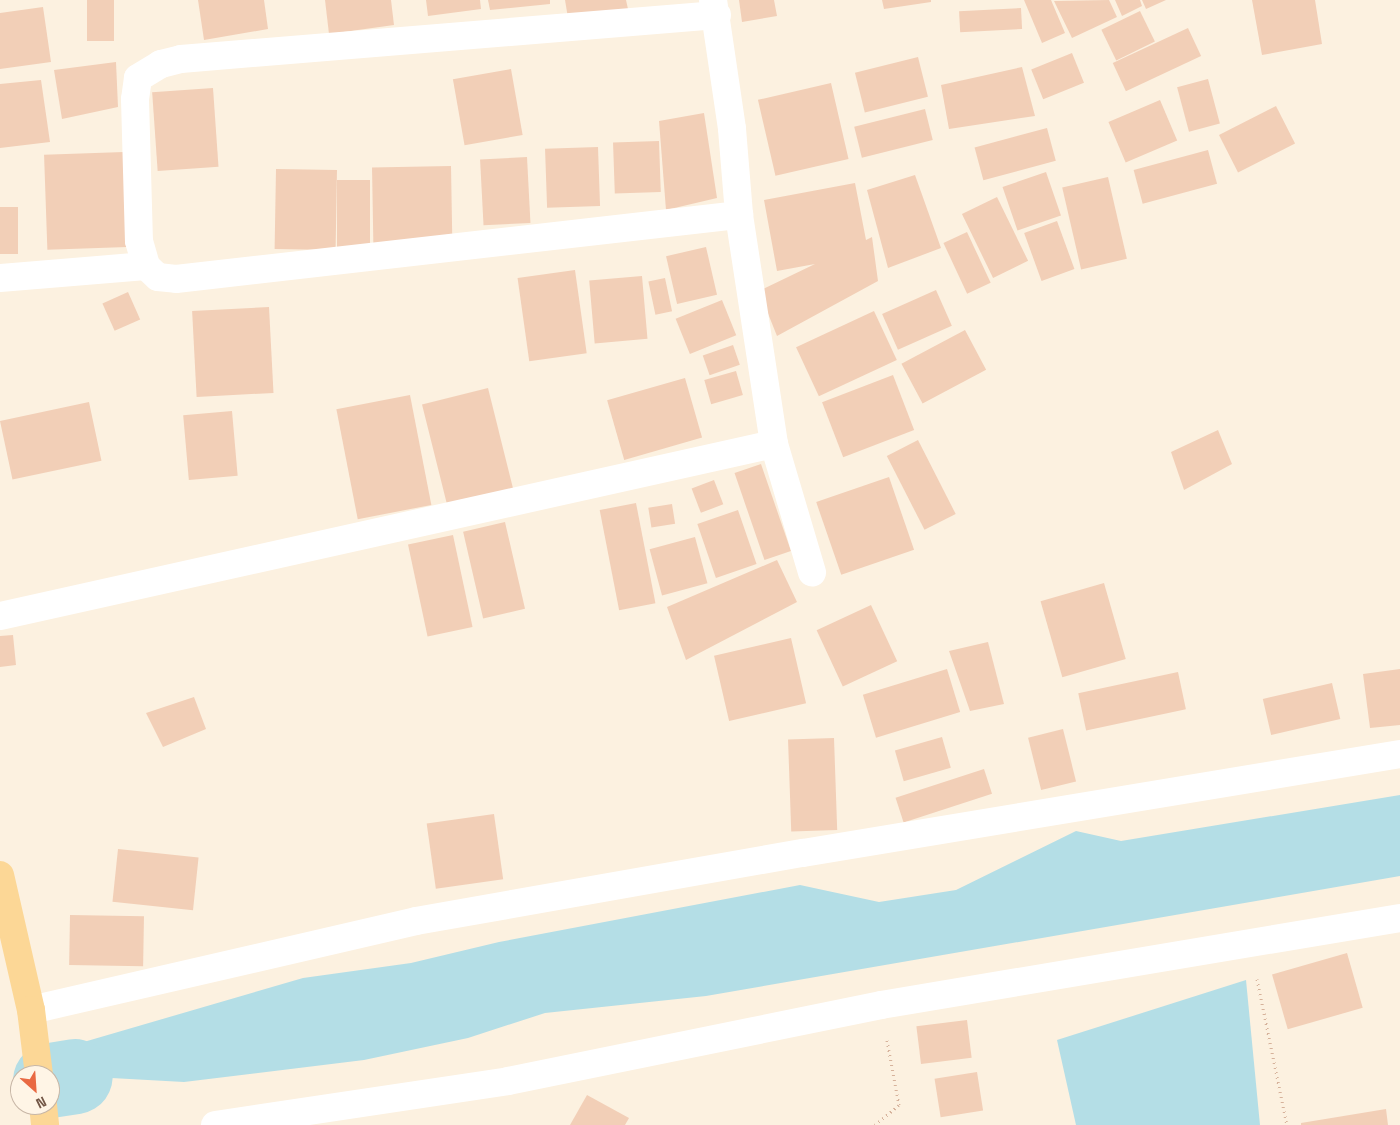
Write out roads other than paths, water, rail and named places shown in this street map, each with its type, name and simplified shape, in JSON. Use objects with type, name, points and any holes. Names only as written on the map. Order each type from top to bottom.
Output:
[{"type":"main road","points":[[0,876],[31,1010],[38,1065]]},
{"type":"street","points":[[739,215],[176,279],[158,277],[146,266],[139,241],[133,121],[138,78],[161,64],[190,58],[715,8],[732,130],[739,215],[774,444],[812,572]]},
{"type":"street","points":[[0,278],[146,266]]},
{"type":"street","points":[[0,616],[774,444]]},
{"type":"street","points":[[31,1010],[416,921],[803,853],[1400,754]]},
{"type":"street","points":[[215,1125],[508,1081],[881,1004],[1400,918]]},
{"type":"water","points":[[1400,795],[1400,876],[706,996],[545,1013],[468,1038],[364,1060],[184,1082],[75,1076],[70,1046],[303,978],[411,963],[499,942],[800,885],[879,902],[956,890],[1076,831],[1121,841]]},
{"type":"water","points":[[1246,980],[1260,1125],[1076,1125],[1057,1040]]},
{"type":"waterway","points":[[60,1078],[75,1076]]}]
